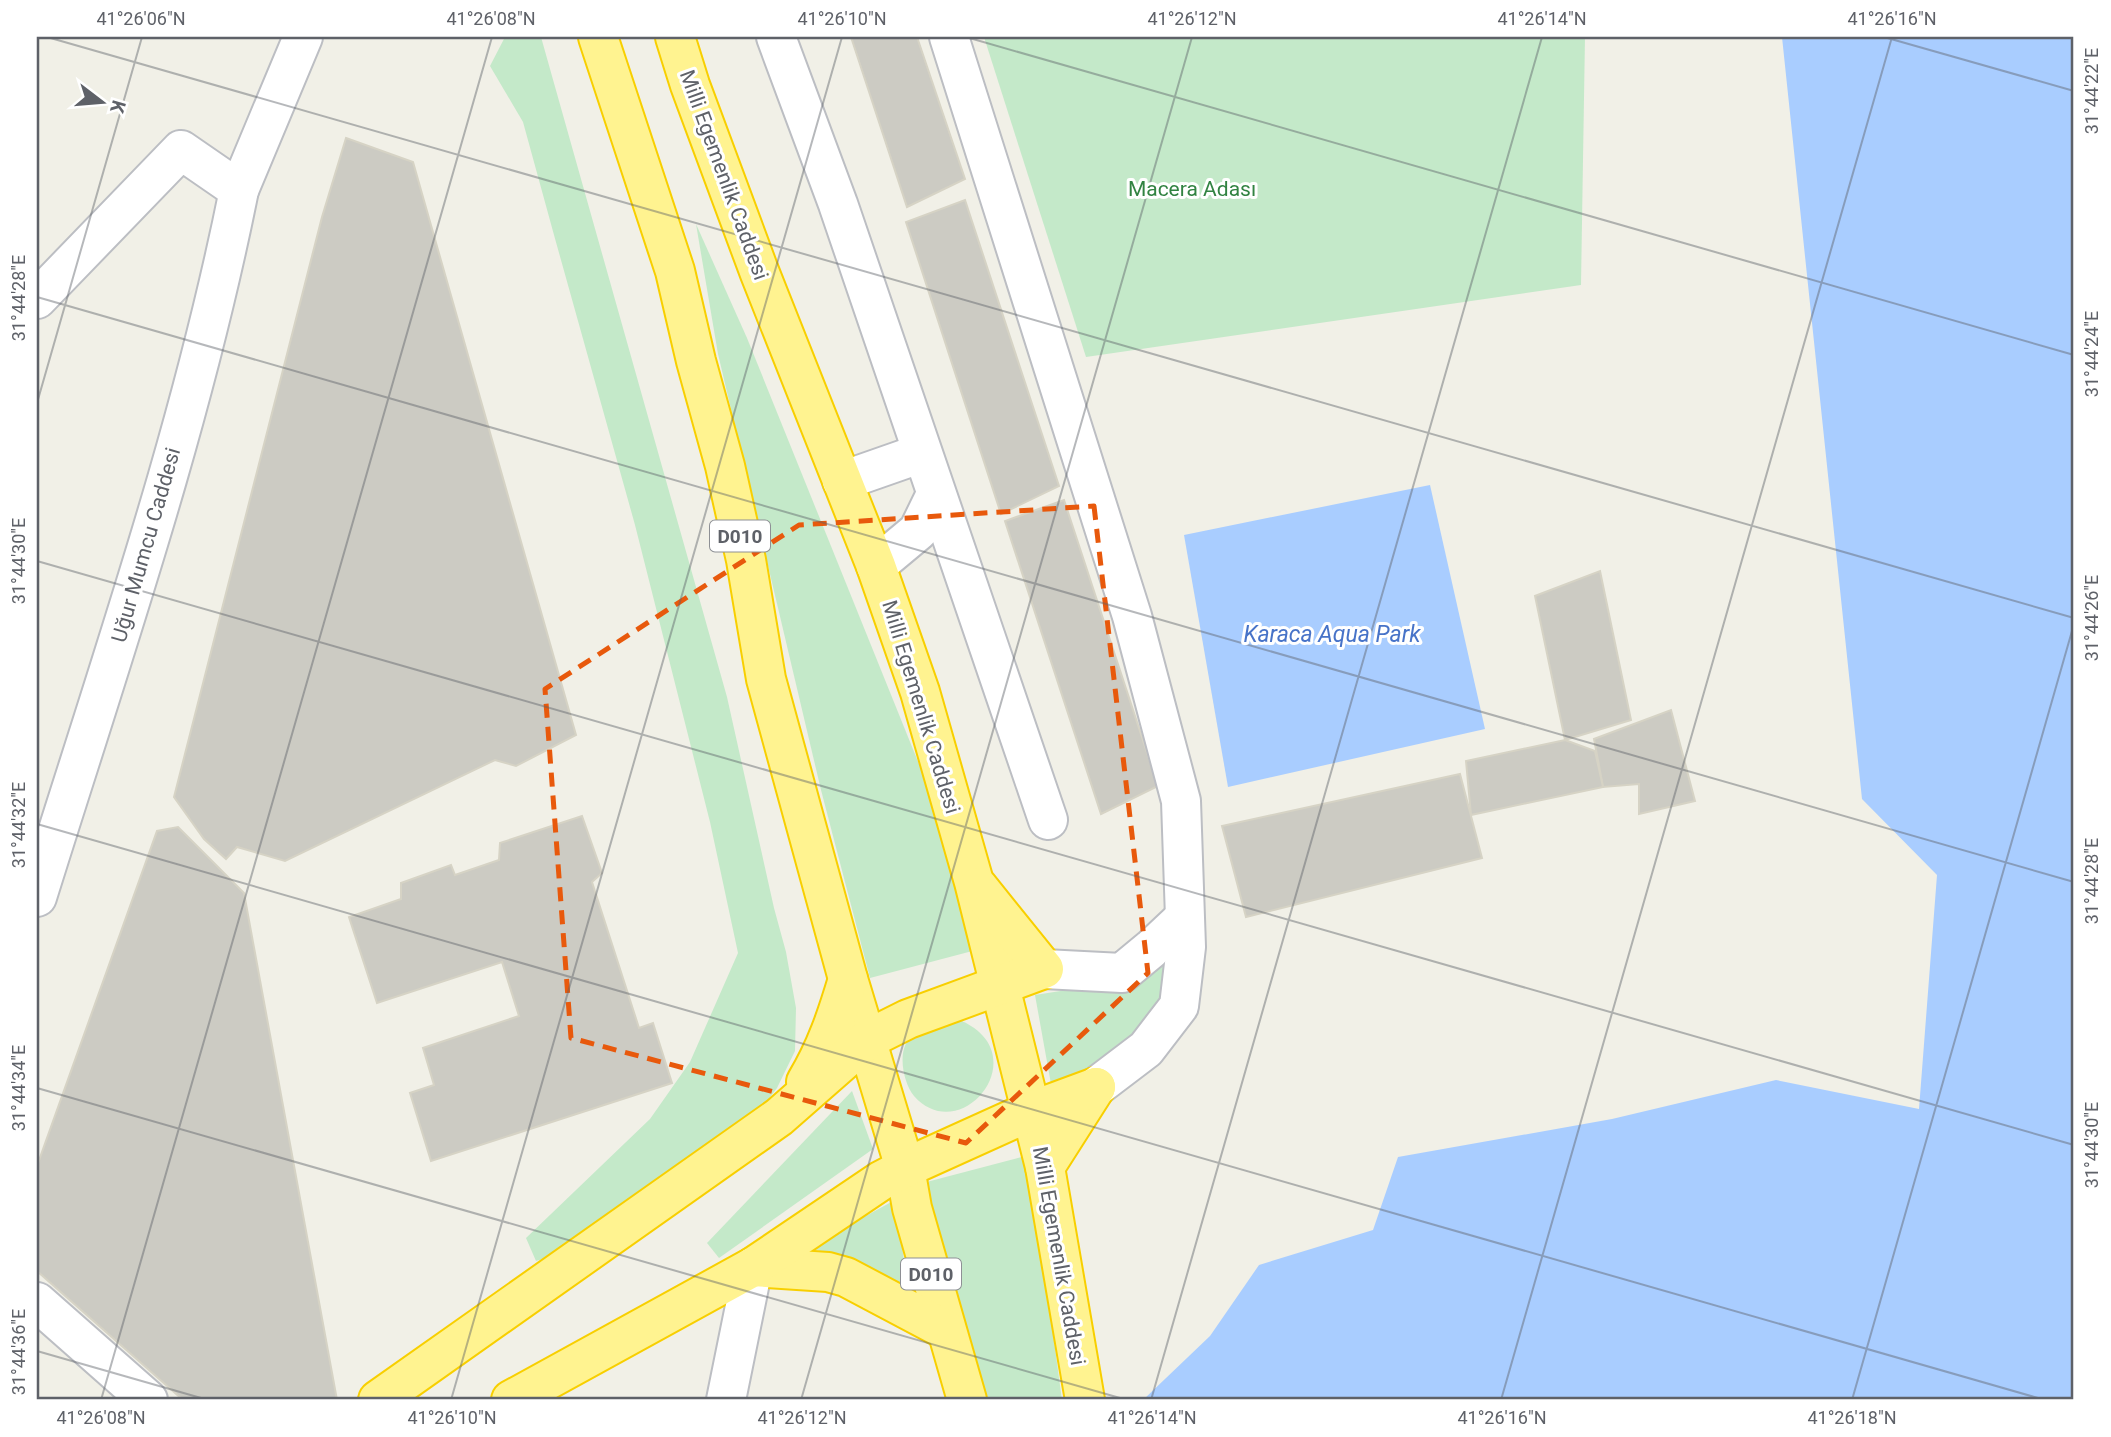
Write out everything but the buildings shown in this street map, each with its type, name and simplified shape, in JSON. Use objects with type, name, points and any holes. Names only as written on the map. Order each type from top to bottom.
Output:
[{"type":"highway","name":"D010","points":[[598,37],[675,271],[728,479],[746,560],[766,679],[848,979],[905,1168],[912,1208],[964,1390]]},
{"type":"highway","name":"Milli Egemenlik Caddesi","points":[[675,37],[759,271],[876,566],[920,692],[974,882],[1045,1167],[1085,1400]]},
{"type":"highway","points":[[378,1400],[779,1117],[868,1039],[908,1019],[1044,969],[974,882]]},
{"type":"highway","points":[[779,1117],[822,1057],[848,979]]},
{"type":"highway","points":[[511,1400],[753,1267],[881,1180],[1031,1111],[1096,1087]]},
{"type":"highway","points":[[1045,1167],[1096,1087]]},
{"type":"highway","points":[[753,1267],[828,1272],[846,1277],[946,1331]]},
{"type":"street","name":"Uğur Mumcu Caddesi","points":[[37,897],[130,605],[179,435],[227,248],[239,190],[303,37]]},
{"type":"street","points":[[776,37],[838,204],[1048,820]]},
{"type":"street","points":[[949,37],[1132,616],[1181,801],[1186,947],[1178,1006],[1146,1049],[1096,1087]]},
{"type":"street","points":[[37,299],[181,150],[239,190]]},
{"type":"street","points":[[842,481],[922,453]]},
{"type":"street","points":[[876,566],[918,531],[936,494]]},
{"type":"street","points":[[1044,969],[1122,973],[1184,918]]},
{"type":"street","points":[[726,1400],[753,1267]]},
{"type":"street","points":[[37,1302],[148,1400]]},
{"type":"highlighted area","points":[[1094,506],[1148,973],[966,1143],[571,1038],[545,689],[799,525]]},
{"type":"green space","points":[[505,37],[541,37],[727,697],[786,952],[796,1008],[795,1051],[777,1088],[755,1117],[564,1253],[536,1261],[526,1238],[650,1119],[690,1062],[738,953],[710,822],[635,525],[523,122],[490,66]]},
{"type":"green space","name":"Macera Adası","points":[[984,37],[1585,37],[1581,285],[1086,357]]},
{"type":"green space","points":[[696,224],[747,338],[923,774],[980,949],[870,978],[821,790],[718,354]]},
{"type":"green space","points":[[1175,951],[1169,995],[1137,1035],[1098,1064],[1051,1084],[1035,995],[1086,987]]},
{"type":"green space","points":[[957,1019],[981,1034],[992,1052],[993,1072],[985,1090],[971,1104],[953,1111],[933,1110],[914,1096],[906,1081],[903,1063],[905,1045],[916,1033]]},
{"type":"green space","points":[[852,1091],[873,1149],[719,1258],[707,1243]]},
{"type":"green space","points":[[1029,1155],[1062,1400],[988,1400],[919,1184]]},
{"type":"green space","points":[[895,1200],[907,1298],[874,1271],[809,1247]]},
{"type":"water","points":[[1782,37],[2074,37],[2074,1400],[1143,1400],[1210,1336],[1259,1265],[1373,1230],[1398,1157],[1612,1119],[1776,1080],[1919,1109],[1937,875],[1862,799]]},
{"type":"water","name":"Karaca Aqua Park","points":[[1430,485],[1485,729],[1228,787],[1184,535]]}]
